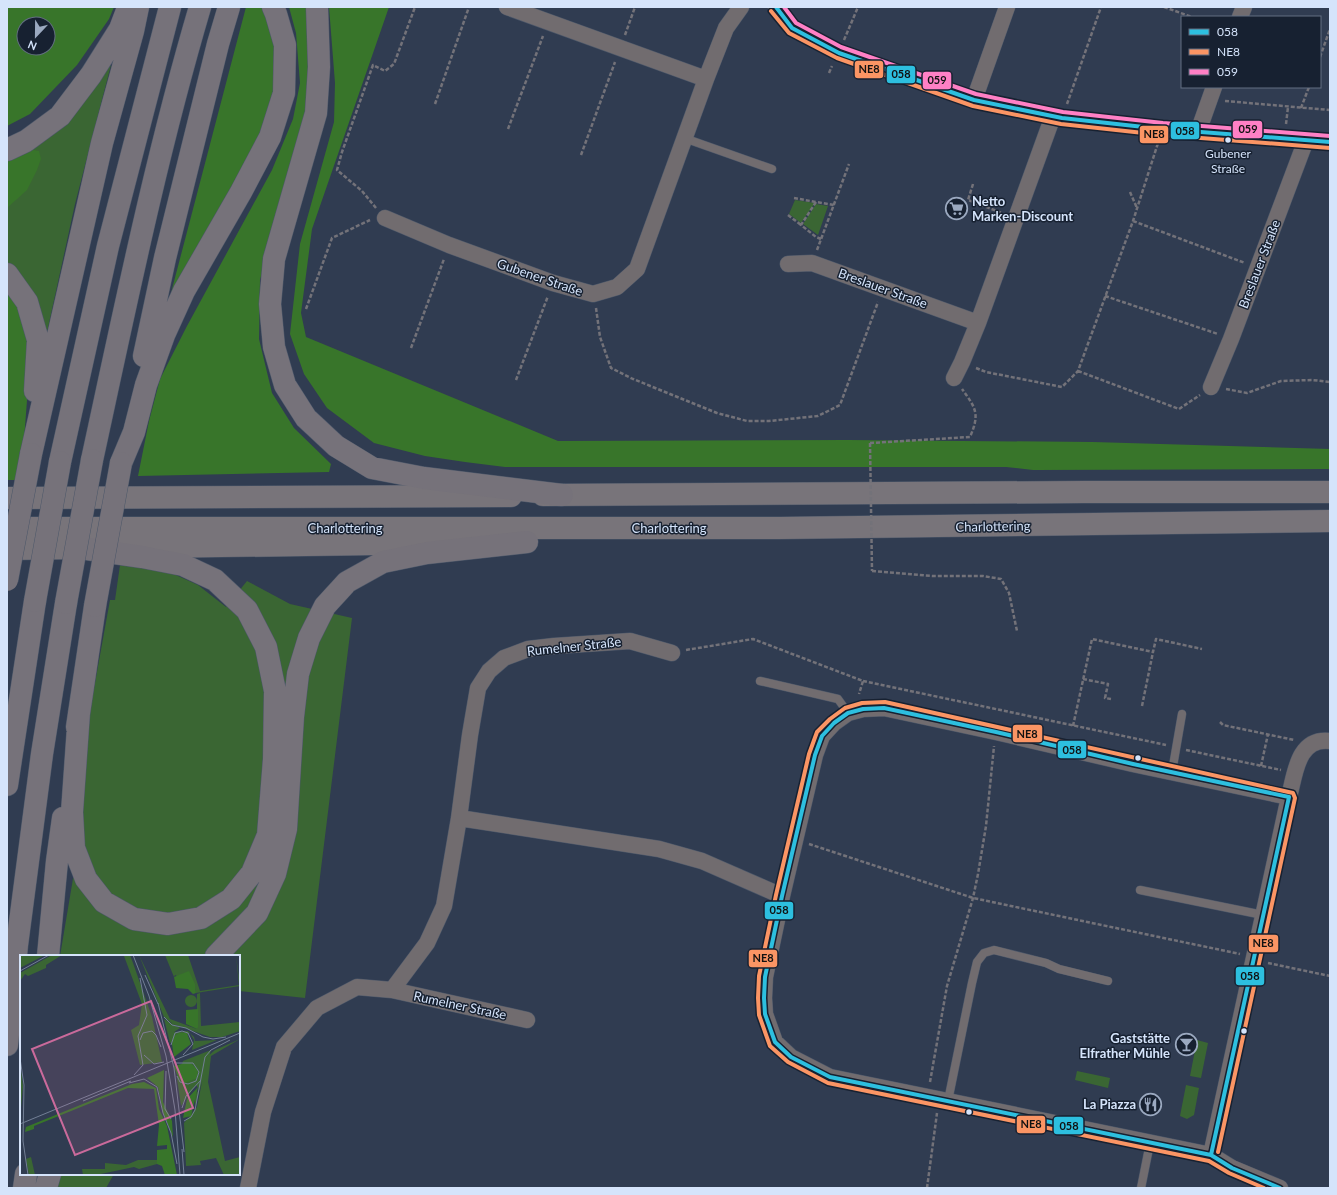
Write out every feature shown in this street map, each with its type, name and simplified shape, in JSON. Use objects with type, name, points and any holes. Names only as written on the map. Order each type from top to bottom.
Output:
[{"type":"highway","points":[[7,150],[26,141],[60,116],[91,75],[120,29],[128,7]]},
{"type":"highway","points":[[7,580],[31,454],[102,143],[138,7]]},
{"type":"highway","points":[[7,785],[35,601],[60,462],[108,246],[170,7]]},
{"type":"highway","points":[[7,1045],[17,945],[42,754],[66,603],[92,460],[137,252],[187,52],[200,7]]},
{"type":"highway","points":[[48,955],[57,861],[95,606],[121,463],[165,258],[218,44],[229,7]]},
{"type":"highway","points":[[121,463],[134,432],[146,385],[167,328],[184,291],[241,192],[270,137],[284,93],[285,45],[276,14],[272,7]]},
{"type":"highway","points":[[317,7],[319,67],[316,113],[274,260],[270,304],[274,348],[285,385],[306,418],[336,446],[372,468],[424,478],[562,495]]},
{"type":"highway","points":[[7,274],[27,302],[38,340],[31,454]]},
{"type":"highway","points":[[7,498],[1330,492]]},
{"type":"highway","name":"Charlottering","points":[[7,528],[780,528],[1330,521]]},
{"type":"highway","points":[[7,550],[527,542],[674,542],[780,528]]},
{"type":"highway","points":[[217,955],[257,913],[275,874],[286,829],[293,717],[298,674],[309,638],[325,606],[347,582],[383,562],[427,553],[527,542]]},
{"type":"highway","points":[[79,713],[72,812],[74,848],[86,879],[104,902],[134,919],[168,924],[201,918],[231,899],[252,873],[268,835],[274,759],[275,691],[266,647],[247,610],[215,580],[183,565],[87,549]]},
{"type":"highway","points":[[24,1188],[26,1175]]},
{"type":"highway","points":[[46,1188],[50,1175]]},
{"type":"street","points":[[507,7],[706,79]]},
{"type":"street","name":"Gubener Straße","points":[[385,218],[449,245],[553,283],[593,294],[617,287],[637,269],[684,138],[726,28],[741,7]]},
{"type":"street","points":[[776,7],[792,28],[839,53],[974,100],[1057,117],[1162,129],[1330,142]]},
{"type":"street","points":[[974,100],[1007,7]]},
{"type":"street","points":[[1198,132],[1212,93]]},
{"type":"street","points":[[954,378],[978,323],[1016,218],[1057,117]]},
{"type":"street","name":"Breslauer Straße","points":[[1211,387],[1231,339],[1306,140]]},
{"type":"street","name":"Breslauer Straße","points":[[788,264],[812,263],[978,323]]},
{"type":"street","name":"Rumelner Straße","points":[[392,990],[427,943],[444,906],[459,818],[478,688],[489,671],[504,658],[528,649],[541,647],[630,641],[672,653]]},
{"type":"street","points":[[1280,1188],[1232,1168],[1211,1154],[1150,1143],[830,1077],[791,1057],[775,1042],[765,1014],[764,998],[766,977],[782,896],[815,755],[822,736],[834,723],[855,711],[884,708],[1289,797]]},
{"type":"street","points":[[1211,1154],[1289,797],[1300,757],[1306,748],[1314,743],[1325,740],[1330,741]]},
{"type":"street","points":[[459,818],[659,849],[702,861],[782,896]]},
{"type":"street","name":"Rumelner Straße","points":[[248,1188],[263,1112],[284,1047],[317,1008],[357,987],[392,990],[527,1020]]},
{"type":"lane","points":[[684,138],[772,169]]},
{"type":"lane","points":[[760,681],[838,699],[855,711]]},
{"type":"lane","points":[[1172,772],[1182,714]]},
{"type":"lane","points":[[1140,890],[1263,915]]},
{"type":"lane","points":[[938,1099],[977,962],[984,953],[994,950],[1046,962],[1059,969],[1108,981]]},
{"type":"lane","points":[[1141,1188],[1150,1143]]},
{"type":"path","points":[[385,218],[362,192],[337,170],[373,66],[385,71],[394,64],[415,7]]},
{"type":"path","points":[[434,104],[470,7]]},
{"type":"path","points":[[581,155],[635,7]]},
{"type":"path","points":[[1057,117],[1101,7]]},
{"type":"path","points":[[1164,7],[1189,16]]},
{"type":"path","points":[[508,129],[548,22]]},
{"type":"path","points":[[1321,54],[1330,29]]},
{"type":"path","points":[[1301,108],[1309,88]]},
{"type":"path","points":[[1212,93],[1301,108],[1330,110]]},
{"type":"path","points":[[962,362],[986,372],[1062,386],[1078,371],[1133,221],[1162,129]]},
{"type":"path","points":[[812,263],[849,164]]},
{"type":"path","points":[[973,184],[968,200],[1016,218]]},
{"type":"path","points":[[1130,192],[1137,208]]},
{"type":"path","points":[[794,198],[834,205]]},
{"type":"path","points":[[801,225],[816,202]]},
{"type":"path","points":[[788,215],[816,237],[821,239]]},
{"type":"path","points":[[306,309],[332,238],[367,221],[385,218]]},
{"type":"path","points":[[1133,221],[1257,268]]},
{"type":"path","points":[[411,348],[449,245]]},
{"type":"path","points":[[516,380],[553,283]]},
{"type":"path","points":[[593,294],[598,314],[600,336],[612,368],[640,382],[717,413],[747,421],[769,421],[818,416],[840,405],[883,288]]},
{"type":"path","points":[[1105,296],[1231,339]]},
{"type":"path","points":[[1078,371],[1179,409],[1211,387],[1247,393],[1281,381],[1312,380],[1330,382]]},
{"type":"path","points":[[954,378],[974,406],[976,424],[970,437],[870,443],[872,571],[933,576],[983,576],[1001,579],[1009,593],[1018,631]]},
{"type":"path","points":[[672,653],[753,639],[863,681],[1283,771],[1284,765]]},
{"type":"path","points":[[1073,726],[1092,639],[1153,652]]},
{"type":"path","points":[[1142,706],[1156,639],[1202,649]]},
{"type":"path","points":[[1083,679],[1108,684],[1105,698],[1111,699]]},
{"type":"path","points":[[855,711],[863,681]]},
{"type":"path","points":[[1220,722],[1223,725],[1298,740],[1294,745]]},
{"type":"path","points":[[927,1188],[938,1099],[947,986],[973,898],[986,826],[996,732]]},
{"type":"path","points":[[1261,766],[1268,734]]},
{"type":"path","points":[[796,840],[973,898],[1254,958],[1330,976]]},
{"type":"green space","points":[[7,7],[114,7],[109,19],[77,65],[30,114],[7,126]]},
{"type":"green space","points":[[246,7],[263,7],[273,26],[280,71],[275,111],[166,312]]},
{"type":"green space","points":[[289,7],[310,7],[313,61],[302,132],[276,219],[260,280],[259,339],[272,393],[294,428],[331,464],[329,472],[138,476],[149,421],[160,379],[187,326],[272,170],[293,119],[300,83],[296,33]]},
{"type":"green space","points":[[329,7],[389,7],[312,229],[301,313],[306,337],[558,441],[848,440],[1093,442],[1330,449],[1330,469],[1033,470],[1006,467],[505,467],[425,456],[374,443],[327,408],[304,374],[290,334],[300,244],[334,122],[335,83]]},
{"type":"green space","points":[[111,65],[75,204],[46,337],[7,267],[7,155],[70,112]]},
{"type":"green space","points":[[27,149],[39,151],[41,159],[27,190],[7,208],[7,159]]},
{"type":"green space","points":[[795,200],[815,203],[801,223],[789,214]]},
{"type":"green space","points":[[816,204],[828,206],[818,235],[803,224]]},
{"type":"green space","points":[[7,289],[21,311],[31,347],[21,480],[7,480]]},
{"type":"green space","points":[[120,565],[167,571],[198,585],[226,607],[247,581],[290,604],[352,618],[305,998],[240,991],[240,955],[60,955],[81,831],[87,727],[110,600],[115,600]]},
{"type":"green space","points":[[1197,1040],[1208,1043],[1201,1078],[1190,1076]]},
{"type":"green space","points":[[1077,1071],[1110,1078],[1108,1088],[1075,1080]]},
{"type":"green space","points":[[1186,1085],[1199,1088],[1194,1115],[1187,1119],[1180,1116]]},
{"type":"green space","points":[[38,1175],[113,1175],[106,1188],[37,1188]]},
{"type":"transit line","name":"058","points":[[776,7],[792,28],[839,53],[974,100],[1062,118],[1162,129],[1330,142]]},
{"type":"transit line","name":"059","points":[[784,7],[796,23],[841,47],[976,94],[1063,112],[1163,123],[1330,136]]},
{"type":"transit line","name":"NE8","points":[[771,11],[789,33],[837,58],[973,106],[1061,124],[1162,135],[1330,148]]},
{"type":"transit line","name":"NE8","points":[[1218,1152],[1295,798],[1293,793],[885,702],[862,703],[845,708],[830,719],[817,732],[809,754],[776,895],[759,976],[759,1015],[770,1046],[788,1062],[828,1083],[1209,1161],[1229,1173],[1264,1188]]},
{"type":"transit line","name":"058","points":[[1280,1188],[1232,1168],[1211,1155],[830,1077],[791,1057],[775,1042],[765,1014],[764,998],[765,977],[782,896],[815,755],[822,736],[834,723],[848,713],[863,709],[884,708],[1133,764],[1289,797]]},
{"type":"transit line","name":"058","points":[[1211,1155],[1289,797]]},
{"type":"place","name":"Gubener Straße","points":[[1228,140]]},
{"type":"place","name":"Netto Marken-Discount","points":[[956,208]]},
{"type":"place","name":"Gaststätte Elfrather Mühle","points":[[1186,1045]]},
{"type":"place","name":"La Piazza","points":[[1151,1104]]}]
